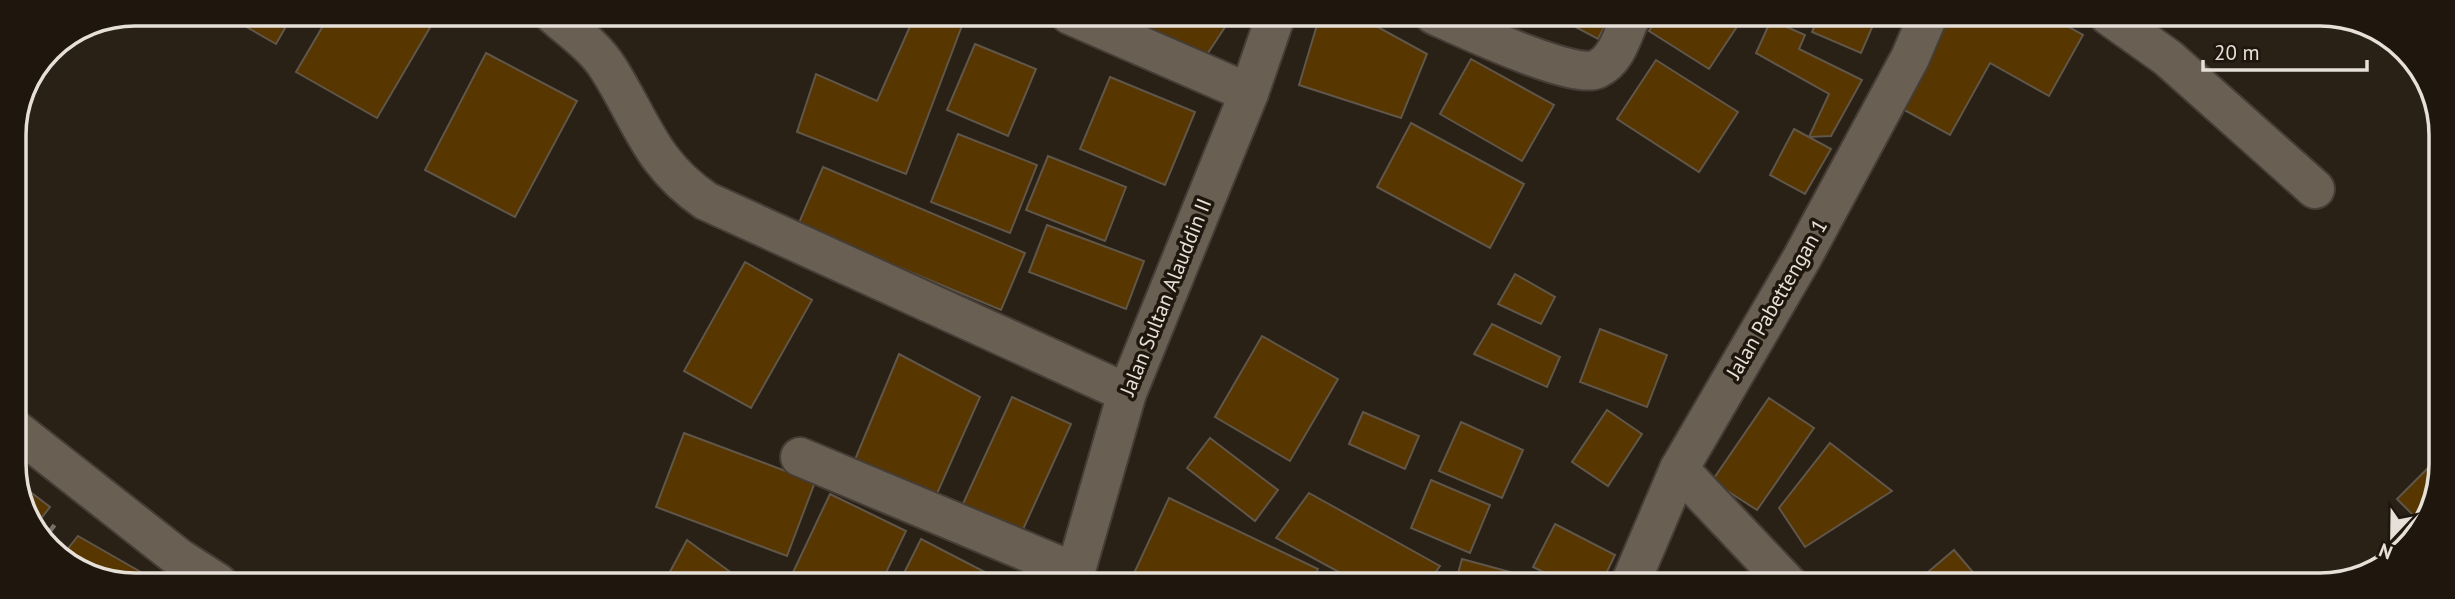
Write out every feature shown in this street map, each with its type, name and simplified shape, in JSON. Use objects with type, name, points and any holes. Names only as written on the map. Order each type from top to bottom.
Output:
[{"type":"street","points":[[566,26],[595,51],[608,68],[658,157],[688,189],[706,201],[1127,393]]},
{"type":"street","points":[[1095,26],[1249,93]]},
{"type":"street","name":"Jalan Sultan Alauddin II","points":[[1074,573],[1127,393],[1249,93],[1272,26]]},
{"type":"street","points":[[1461,26],[1548,62],[1580,72],[1597,69],[1614,54],[1627,26]]},
{"type":"street","name":"Jalan Pabettengan 1","points":[[1635,573],[1679,469],[1802,258],[1910,58],[1924,26]]},
{"type":"street","points":[[2123,26],[2168,58],[2315,189]]},
{"type":"street","points":[[26,438],[179,558],[202,573]]},
{"type":"street","points":[[800,457],[1062,573]]},
{"type":"street","points":[[1679,469],[1778,573]]},
{"type":"building","points":[[245,26],[286,26],[276,44]]},
{"type":"building","points":[[323,26],[431,26],[377,118],[296,72]]},
{"type":"building","points":[[910,26],[962,26],[906,174],[797,132],[816,74],[877,101]]},
{"type":"building","points":[[1126,26],[1226,26],[1200,65]]},
{"type":"building","points":[[1317,26],[1376,26],[1427,54],[1401,118],[1299,85]]},
{"type":"building","points":[[1574,26],[1605,26],[1598,39]]},
{"type":"building","points":[[1652,26],[1737,26],[1709,69],[1649,31]]},
{"type":"building","points":[[1768,26],[1785,26],[1805,35],[1799,49],[1862,80],[1831,136],[1809,137],[1829,94],[1756,53]]},
{"type":"building","points":[[1815,26],[1873,26],[1861,53],[1812,32]]},
{"type":"building","points":[[1941,26],[2067,26],[2083,35],[2049,96],[1990,63],[1950,135],[1897,106]]},
{"type":"building","points":[[975,44],[1036,69],[1008,136],[947,110]]},
{"type":"building","points":[[486,53],[577,101],[515,217],[425,170]]},
{"type":"building","points":[[1471,59],[1554,105],[1522,161],[1440,114]]},
{"type":"building","points":[[1656,60],[1738,112],[1699,172],[1617,119]]},
{"type":"building","points":[[1110,77],[1195,112],[1165,185],[1080,149]]},
{"type":"building","points":[[1411,123],[1524,184],[1490,248],[1377,187]]},
{"type":"building","points":[[1794,129],[1831,149],[1805,194],[1770,175]]},
{"type":"building","points":[[958,134],[1037,165],[1010,233],[931,202]]},
{"type":"building","points":[[1048,156],[1126,187],[1105,241],[1026,210]]},
{"type":"building","points":[[823,167],[1025,253],[1001,310],[798,225]]},
{"type":"building","points":[[1047,225],[1144,261],[1126,309],[1029,272]]},
{"type":"building","points":[[745,262],[812,300],[751,408],[684,371]]},
{"type":"building","points":[[1515,274],[1555,297],[1541,324],[1498,304]]},
{"type":"building","points":[[1492,324],[1560,357],[1547,387],[1474,354]]},
{"type":"building","points":[[1600,329],[1667,355],[1647,407],[1580,382]]},
{"type":"building","points":[[1262,336],[1338,379],[1290,461],[1215,417]]},
{"type":"building","points":[[899,354],[980,397],[931,507],[851,469]]},
{"type":"building","points":[[1012,397],[1071,424],[1020,536],[961,508]]},
{"type":"building","points":[[1769,398],[1814,428],[1757,510],[1712,481]]},
{"type":"building","points":[[1607,410],[1642,434],[1608,486],[1572,462]]},
{"type":"building","points":[[1363,412],[1419,436],[1405,469],[1349,444]]},
{"type":"building","points":[[1461,422],[1523,450],[1502,498],[1439,471]]},
{"type":"building","points":[[684,433],[815,482],[787,556],[656,507]]},
{"type":"building","points":[[1210,438],[1278,490],[1255,521],[1187,468]]},
{"type":"building","points":[[1830,443],[1892,491],[1805,547],[1779,508]]},
{"type":"building","points":[[2429,467],[2427,485],[2415,517],[2397,499]]},
{"type":"building","points":[[1431,480],[1490,505],[1470,553],[1411,528]]},
{"type":"building","points":[[30,492],[50,507],[41,518]]},
{"type":"building","points":[[1309,493],[1440,566],[1435,573],[1341,573],[1276,538]]},
{"type":"building","points":[[830,494],[906,531],[886,573],[793,573]]},
{"type":"building","points":[[1169,498],[1318,569],[1316,573],[1134,573]]},
{"type":"building","points":[[1555,524],[1615,555],[1606,573],[1545,573],[1533,567]]},
{"type":"building","points":[[78,536],[143,573],[100,567],[68,549]]},
{"type":"building","points":[[921,539],[987,573],[904,573]]},
{"type":"building","points":[[687,540],[732,573],[669,573]]},
{"type":"building","points":[[1954,550],[1974,573],[1927,573]]},
{"type":"building","points":[[1462,559],[1514,573],[1458,573]]}]
